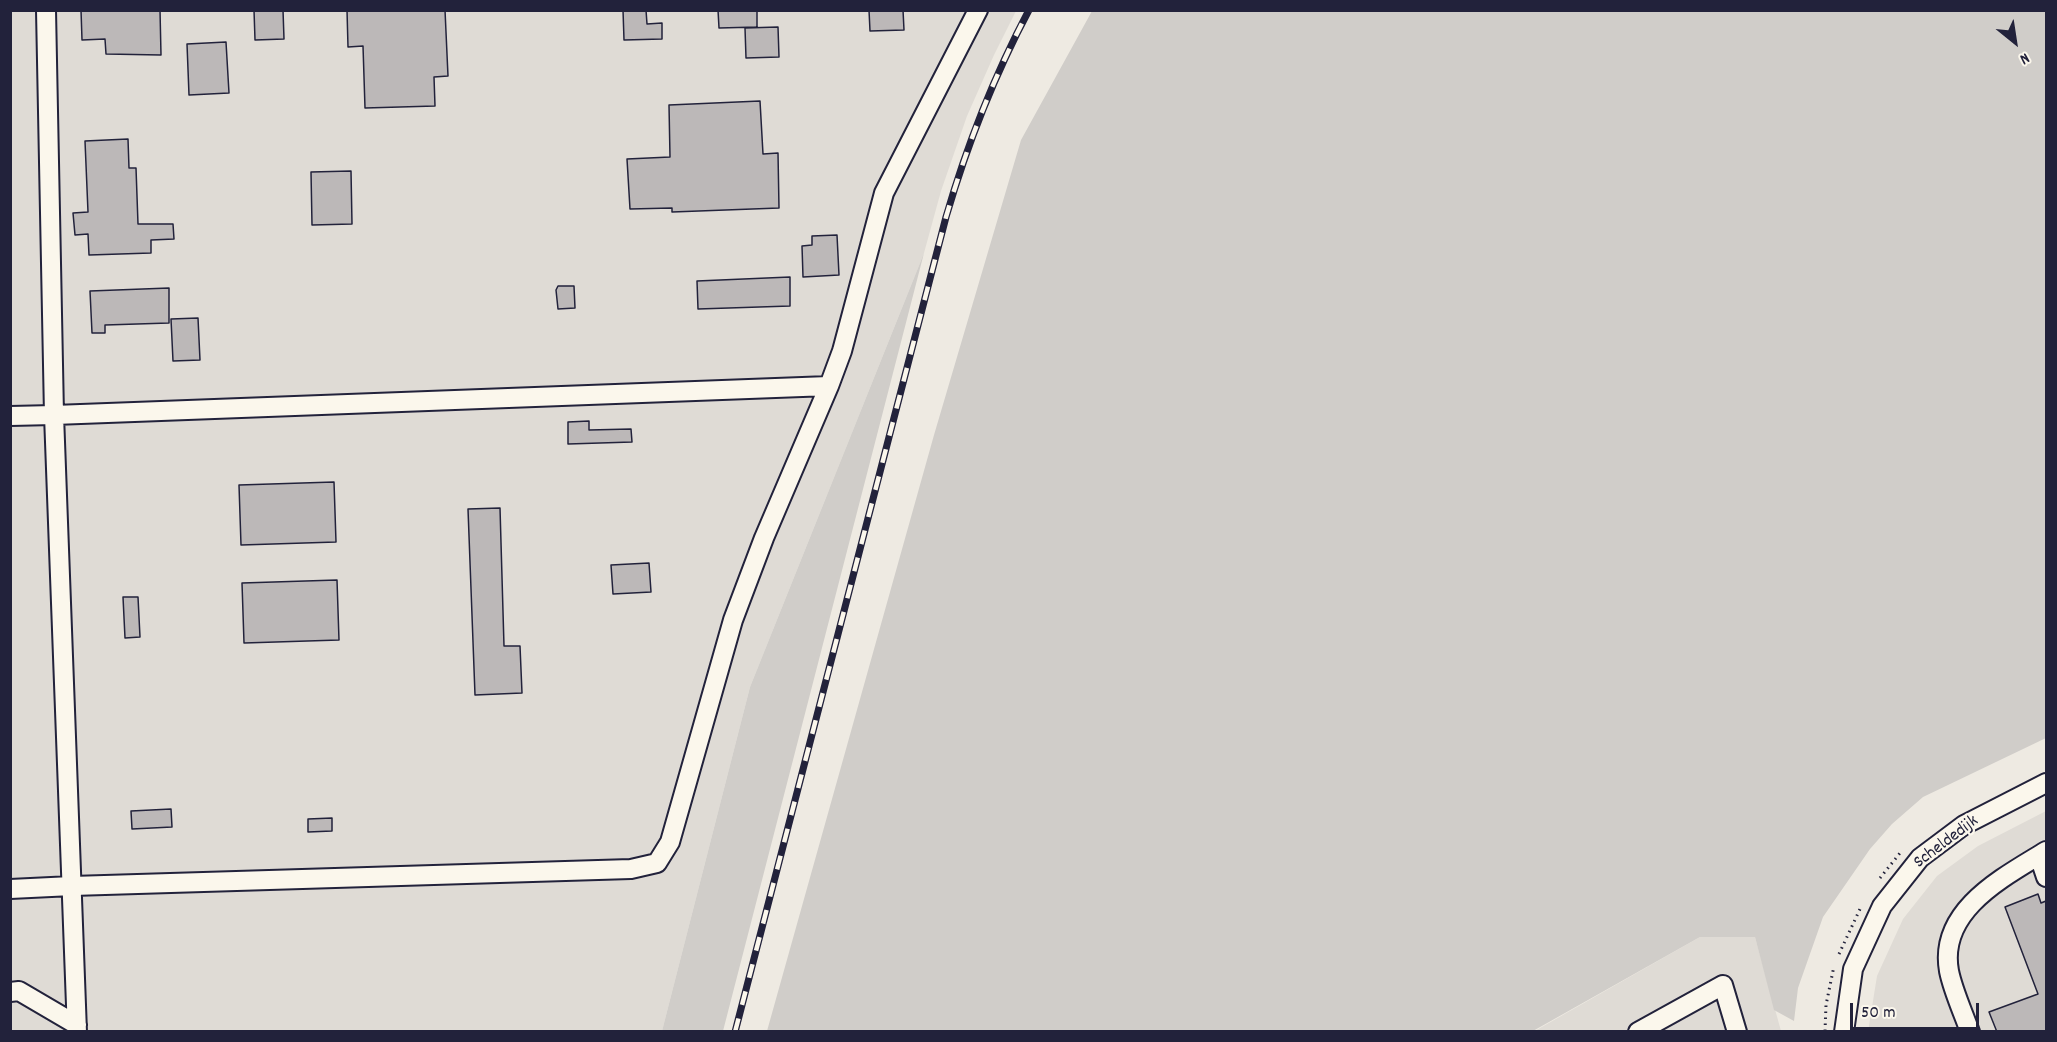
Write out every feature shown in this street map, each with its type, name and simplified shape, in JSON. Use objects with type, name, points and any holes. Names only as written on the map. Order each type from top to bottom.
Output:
[{"type":"street","points":[[46,10],[54,415],[77,1028]]},
{"type":"street","points":[[10,889],[631,869],[657,863],[670,842],[733,620],[764,538],[842,351],[884,193],[978,10]]},
{"type":"street","points":[[10,416],[829,386]]},
{"type":"street","name":"Scheldedijk","points":[[1844,1032],[1853,969],[1882,906],[1920,858],[1964,825],[2046,783]]},
{"type":"street","points":[[1970,1032],[1949,971],[1948,955],[1956,923],[1980,896],[2042,853],[2046,877]]},
{"type":"street","points":[[1638,1032],[1723,985],[1737,1032]]},
{"type":"street","points":[[10,992],[19,992],[77,1028]]},
{"type":"shaded area","points":[[10,11],[1016,11],[967,116],[941,191],[924,253],[750,687],[662,1031],[11,1031]]},
{"type":"shaded area","points":[[1092,11],[2046,11],[2046,738],[1923,797],[1892,824],[1870,849],[1823,917],[1798,988],[1794,1021],[1774,1010],[1755,937],[1700,937],[1533,1031],[767,1031],[934,435],[1021,140]]},
{"type":"shaded area","points":[[924,253],[723,1031],[662,1031],[750,687]]},
{"type":"shaded area","points":[[2046,811],[2046,1031],[1868,1032],[1877,976],[1903,919],[1937,876],[1978,846]]},
{"type":"shaded area","points":[[1700,937],[1755,937],[1781,1031],[1533,1032]]},
{"type":"building","points":[[81,10],[160,10],[161,55],[106,54],[105,39],[82,40]]},
{"type":"building","points":[[254,10],[283,10],[284,39],[255,40]]},
{"type":"building","points":[[347,10],[445,10],[448,76],[434,77],[435,106],[365,108],[363,46],[348,47]]},
{"type":"building","points":[[623,10],[646,10],[647,24],[662,23],[662,39],[624,40]]},
{"type":"building","points":[[718,10],[757,10],[757,27],[719,28]]},
{"type":"building","points":[[869,10],[903,10],[904,30],[870,31]]},
{"type":"building","points":[[778,27],[779,57],[746,58],[745,28]]},
{"type":"building","points":[[226,42],[229,93],[189,95],[187,44]]},
{"type":"building","points":[[760,101],[763,154],[778,153],[779,208],[672,212],[672,208],[630,209],[627,159],[670,157],[669,105]]},
{"type":"building","points":[[128,139],[129,168],[136,168],[138,224],[173,224],[174,239],[151,240],[151,253],[89,255],[88,234],[75,235],[73,213],[88,212],[85,141]]},
{"type":"building","points":[[351,171],[352,224],[312,225],[311,172]]},
{"type":"building","points":[[837,235],[839,275],[803,277],[802,246],[812,245],[812,236]]},
{"type":"building","points":[[790,277],[790,306],[698,309],[697,281]]},
{"type":"building","points":[[558,286],[574,286],[575,308],[558,309],[556,290]]},
{"type":"building","points":[[169,288],[169,323],[105,325],[105,333],[92,333],[90,291]]},
{"type":"building","points":[[198,318],[200,360],[173,361],[171,319]]},
{"type":"building","points":[[589,421],[589,430],[631,429],[632,442],[568,444],[568,422]]},
{"type":"building","points":[[334,482],[336,542],[241,545],[239,485]]},
{"type":"building","points":[[500,508],[504,646],[520,646],[522,693],[475,695],[468,509]]},
{"type":"building","points":[[649,563],[651,592],[613,594],[611,565]]},
{"type":"building","points":[[337,580],[339,640],[244,643],[242,583]]},
{"type":"building","points":[[123,597],[138,597],[140,637],[125,638]]},
{"type":"building","points":[[171,809],[172,827],[132,829],[131,811]]},
{"type":"building","points":[[332,818],[332,831],[308,832],[308,819]]},
{"type":"building","points":[[2038,894],[2041,903],[2046,901],[2046,1032],[1997,1032],[1989,1012],[2038,994],[2005,907]]},
{"type":"railway","points":[[735,1032],[946,217],[982,111],[1029,10]]}]
